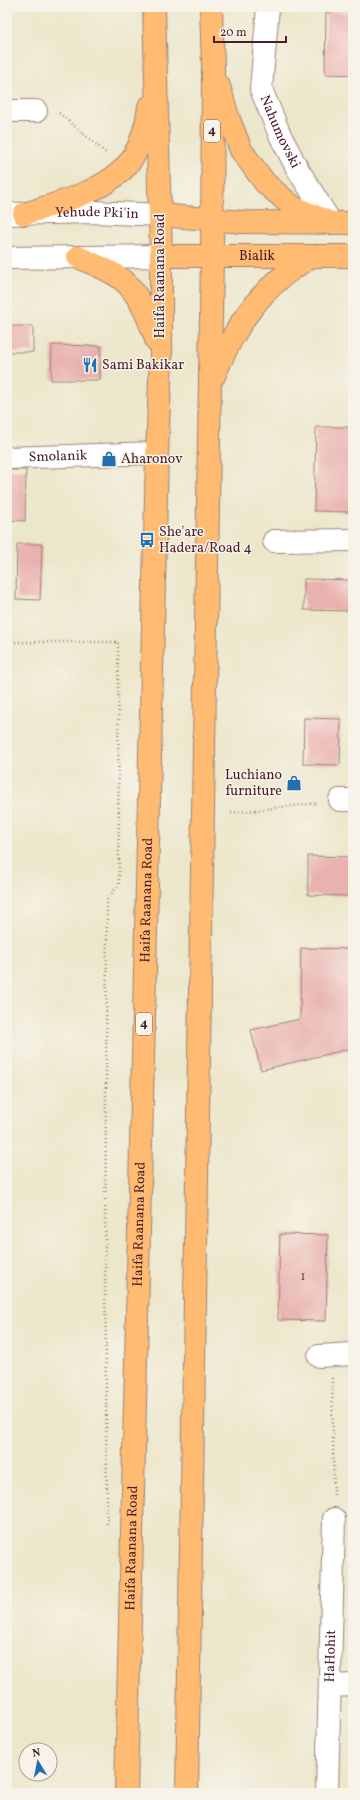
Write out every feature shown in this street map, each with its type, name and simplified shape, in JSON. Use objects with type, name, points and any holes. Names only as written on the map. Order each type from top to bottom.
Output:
[{"type":"main road","name":"Haifa Raanana Road","points":[[126,1793],[157,453],[161,357],[160,215],[154,7]]},
{"type":"main road","name":"4","points":[[187,1793],[212,256],[213,65],[211,7]]},
{"type":"main road","points":[[213,65],[228,117],[242,150],[265,182],[293,207],[331,223]]},
{"type":"main road","points":[[15,214],[63,201],[97,188],[123,169],[133,157],[144,134],[155,69]]},
{"type":"main road","name":"Yehude Pki'in","points":[[160,215],[211,220]]},
{"type":"main road","points":[[211,220],[353,223]]},
{"type":"main road","name":"Bialik","points":[[160,256],[353,256]]},
{"type":"main road","points":[[209,386],[226,347],[244,316],[270,285],[296,265],[313,256]]},
{"type":"main road","points":[[78,257],[106,270],[124,282],[138,299],[148,320],[161,357]]},
{"type":"street","name":"Nahumovski","points":[[268,7],[261,89],[280,135],[297,168],[331,223]]},
{"type":"street","points":[[7,111],[36,111]]},
{"type":"street","name":"Yehude Pki'in","points":[[15,214],[119,212],[160,215]]},
{"type":"street","points":[[7,258],[160,256]]},
{"type":"street","name":"Smolanik","points":[[7,458],[157,453]]},
{"type":"street","points":[[274,542],[353,540]]},
{"type":"street","points":[[326,1355],[353,1354]]},
{"type":"street","name":"HaHohit","points":[[327,1793],[334,1519]]},
{"type":"street","points":[[330,1686],[353,1685]]},
{"type":"path","points":[[58,113],[123,169]]},
{"type":"path","points":[[7,642],[118,642],[119,884],[107,900],[105,1263],[107,1530]]},
{"type":"path","points":[[231,813],[346,800]]},
{"type":"path","points":[[326,1355],[334,1519]]},
{"type":"building","points":[[326,12],[353,12],[353,75],[325,74]]},
{"type":"building","points":[[7,326],[33,326],[33,352],[7,352]]},
{"type":"building","points":[[52,345],[101,346],[100,380],[51,380]]},
{"type":"building","points":[[316,427],[353,427],[353,512],[314,511]]},
{"type":"building","points":[[7,470],[26,470],[25,521],[7,520]]},
{"type":"building","points":[[17,544],[42,544],[40,600],[16,599]]},
{"type":"building","points":[[304,579],[353,580],[353,611],[304,610]]},
{"type":"building","points":[[304,718],[341,719],[340,765],[303,764]]},
{"type":"building","points":[[308,856],[353,857],[353,896],[308,895]]},
{"type":"building","points":[[301,948],[353,949],[353,1048],[261,1070],[251,1030],[300,1019]]},
{"type":"building","points":[[280,1234],[328,1235],[326,1321],[278,1320]]},
{"type":"place","name":"Sami Bakikar","points":[[90,365]]},
{"type":"place","name":"Aharonov","points":[[109,459]]},
{"type":"place","name":"She'are Hadera/Road 4","points":[[147,540]]},
{"type":"place","name":"Luchiano furniture","points":[[294,783]]}]
